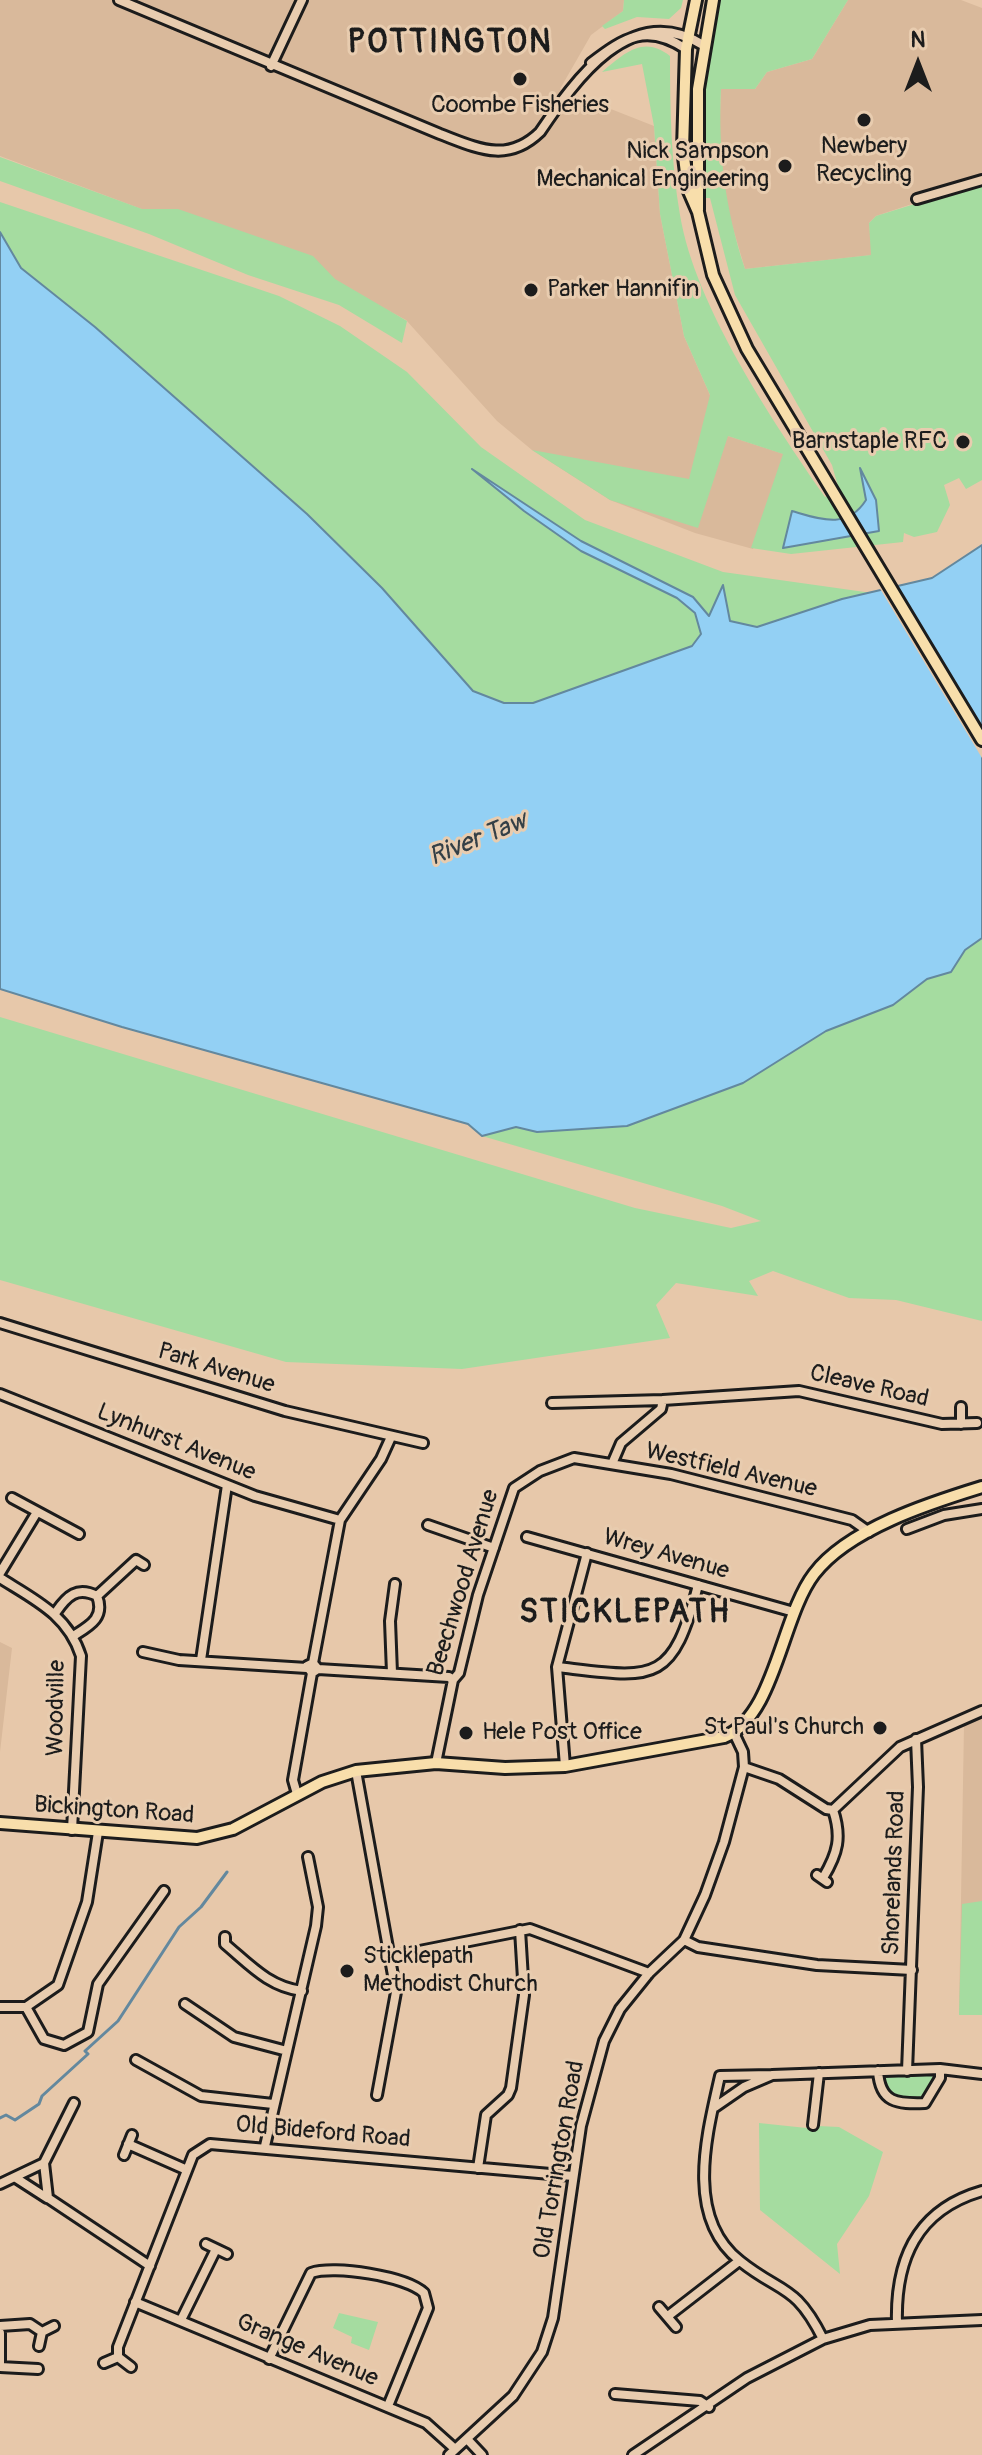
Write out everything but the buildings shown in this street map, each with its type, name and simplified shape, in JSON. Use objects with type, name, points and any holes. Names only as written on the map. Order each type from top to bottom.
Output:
[{"type":"main road","points":[[696,0],[686,49],[683,149],[688,189],[698,212],[713,275],[734,323],[982,740]]},
{"type":"main road","points":[[698,212],[697,109],[703,45],[713,0]]},
{"type":"main road","points":[[734,1733],[762,1700],[794,1612],[816,1571],[869,1532],[912,1511],[982,1487]]},
{"type":"main road","name":"Bickington Road","points":[[0,1823],[182,1838],[207,1836],[252,1821],[297,1794],[356,1771],[436,1763],[505,1768],[565,1766],[693,1744],[734,1733]]},
{"type":"street","points":[[119,0],[271,66],[483,150],[504,153],[529,143],[540,132],[597,49],[619,31]]},
{"type":"street","points":[[271,66],[302,0]]},
{"type":"street","points":[[646,22],[689,31],[703,45]]},
{"type":"street","points":[[589,64],[628,38],[641,35],[658,34],[686,49]]},
{"type":"street","points":[[917,199],[982,180]]},
{"type":"street","name":"Park Avenue","points":[[0,1323],[285,1411],[423,1443]]},
{"type":"street","name":"Cleave Road","points":[[552,1403],[799,1391],[942,1424],[977,1423]]},
{"type":"street","name":"Lynhurst Avenue","points":[[0,1394],[227,1485],[340,1520]]},
{"type":"street","points":[[612,1464],[621,1443],[661,1409],[663,1400]]},
{"type":"street","name":"Cleave Road","points":[[961,1407],[961,1424]]},
{"type":"street","points":[[297,1794],[293,1780],[340,1520],[381,1459],[391,1437]]},
{"type":"street","name":"Westfield Avenue","points":[[581,1458],[736,1489],[852,1520],[869,1532]]},
{"type":"street","name":"Beechwood Avenue","points":[[436,1763],[478,1595],[514,1488],[540,1471],[581,1458]]},
{"type":"street","points":[[201,1660],[227,1485]]},
{"type":"street","points":[[12,1498],[79,1534]]},
{"type":"street","points":[[907,1529],[944,1515],[982,1509]]},
{"type":"street","name":"Woodville","points":[[37,1512],[0,1575],[56,1612],[75,1635],[81,1656],[72,1830]]},
{"type":"street","points":[[428,1525],[494,1548]]},
{"type":"street","name":"Wrey Avenue","points":[[527,1537],[794,1612]]},
{"type":"street","points":[[565,1766],[557,1667],[587,1553]]},
{"type":"street","points":[[97,1596],[136,1560],[144,1565]]},
{"type":"street","points":[[392,1673],[390,1621],[395,1584]]},
{"type":"street","points":[[557,1667],[621,1674],[640,1674],[656,1667],[678,1649],[684,1638],[698,1585]]},
{"type":"street","points":[[56,1612],[73,1593],[81,1591],[97,1596]]},
{"type":"street","points":[[75,1635],[98,1618],[97,1596]]},
{"type":"street","points":[[143,1652],[201,1660],[456,1676]]},
{"type":"street","points":[[833,1810],[881,1761],[916,1739],[982,1711]]},
{"type":"street","points":[[734,1733],[743,1752],[744,1767],[779,1779],[826,1809],[833,1810]]},
{"type":"street","name":"Shorelands Road","points":[[684,1940],[698,1947],[817,1965],[912,1970],[916,1739]]},
{"type":"street","name":"Old Torrington Road","points":[[452,2452],[513,2396],[542,2352],[553,2318],[581,2126],[604,2041],[620,2009],[649,1973],[684,1940],[720,1854],[744,1767]]},
{"type":"street","points":[[356,1771],[396,1992],[377,2095]]},
{"type":"street","points":[[823,1878],[839,1846],[833,1810]]},
{"type":"street","points":[[0,2007],[26,2007],[58,1985],[87,1902],[98,1832]]},
{"type":"street","points":[[265,2146],[302,1991],[318,1907],[306,1864]]},
{"type":"street","points":[[26,2007],[44,2039],[64,2045],[83,2037],[92,2025],[95,1997],[104,1974],[162,1895],[169,1906]]},
{"type":"street","points":[[389,1957],[530,1929],[649,1973]]},
{"type":"street","points":[[478,2168],[486,2115],[508,2095],[511,2088],[524,1995],[520,1930]]},
{"type":"street","points":[[222,1943],[270,1982],[282,1988],[302,1991]]},
{"type":"street","points":[[907,2071],[912,1970]]},
{"type":"street","points":[[183,2003],[234,2037],[287,2051]]},
{"type":"street","points":[[136,2060],[201,2096],[273,2104]]},
{"type":"street","points":[[878,2071],[879,2086],[888,2100],[903,2104],[925,2103],[940,2078],[940,2069]]},
{"type":"street","points":[[823,2339],[795,2296],[739,2261],[716,2236],[707,2206],[704,2147],[722,2074],[940,2069],[982,2074]]},
{"type":"street","points":[[813,2125],[819,2073]]},
{"type":"street","points":[[715,2108],[744,2087],[772,2075]]},
{"type":"street","points":[[48,2198],[44,2163],[74,2103]]},
{"type":"street","points":[[124,2155],[132,2135]]},
{"type":"street","points":[[128,2144],[187,2170]]},
{"type":"street","name":"Old Bideford Road","points":[[118,2357],[135,2302],[193,2155],[210,2144],[265,2146],[573,2176]]},
{"type":"street","points":[[0,2184],[44,2163]]},
{"type":"street","points":[[16,2178],[150,2266]]},
{"type":"street","points":[[897,2324],[899,2276],[911,2241],[942,2211],[982,2191]]},
{"type":"street","points":[[206,2244],[227,2254]]},
{"type":"street","points":[[181,2320],[216,2249]]},
{"type":"street","points":[[668,2316],[739,2261]]},
{"type":"street","points":[[269,2359],[311,2273],[325,2269],[406,2281],[424,2293],[428,2308],[388,2406]]},
{"type":"street","name":"Grange Avenue","points":[[135,2302],[426,2423],[452,2452]]},
{"type":"street","points":[[659,2307],[676,2327]]},
{"type":"street","points":[[633,2455],[709,2407],[747,2378],[823,2339],[870,2325],[982,2320]]},
{"type":"street","points":[[0,2326],[24,2322],[42,2332]]},
{"type":"street","points":[[42,2332],[54,2326]]},
{"type":"street","points":[[39,2346],[42,2332]]},
{"type":"street","points":[[0,2333],[0,2365],[38,2369]]},
{"type":"street","points":[[104,2363],[118,2357],[131,2367]]},
{"type":"street","points":[[615,2394],[700,2401],[709,2407]]},
{"type":"street","points":[[467,2439],[482,2455]]},
{"type":"shaded area","points":[[0,0],[624,0],[623,11],[591,35],[560,89],[654,126],[660,214],[684,336],[728,436],[784,454],[753,549],[695,533],[610,500],[532,450],[497,421],[406,320],[331,280],[0,156]]},
{"type":"shaded area","points":[[848,0],[961,0],[982,8],[982,174],[915,194],[915,203],[876,216],[869,223],[872,255],[745,269],[724,198],[719,141],[721,89],[755,89],[767,72],[812,59]]},
{"type":"shaded area","points":[[0,1642],[12,1648],[0,1752]]},
{"type":"shaded area","points":[[982,1715],[982,2015],[959,2015],[964,1725]]},
{"type":"green space","points":[[624,0],[683,0],[681,8],[669,19],[637,17],[605,29],[602,26],[623,11]]},
{"type":"green space","points":[[716,0],[848,0],[812,59],[767,72],[755,89],[721,89],[724,180],[745,269],[871,255],[869,223],[876,216],[982,183],[982,480],[966,489],[959,478],[944,485],[950,505],[937,532],[914,537],[904,533],[903,542],[791,554],[751,548],[783,454],[728,436],[698,528],[610,500],[532,450],[689,479],[710,395],[684,336],[660,214],[654,126],[642,64],[602,72],[634,49],[651,47],[670,56],[677,195],[688,250],[702,287],[739,362],[804,467],[825,497],[839,490],[832,465],[735,295],[710,198],[704,198],[702,90]]},
{"type":"green space","points":[[0,157],[142,209],[178,209],[313,256],[335,279],[407,321],[402,343],[339,305],[248,275],[149,234],[0,181]]},
{"type":"green space","points":[[0,202],[279,296],[340,326],[407,372],[481,447],[585,520],[723,572],[872,593],[842,599],[982,574],[722,639],[533,703],[504,703],[473,691],[386,592],[307,514],[21,268],[0,238]]},
{"type":"green space","points":[[982,938],[982,1321],[896,1300],[849,1298],[773,1271],[749,1281],[758,1296],[676,1283],[656,1305],[670,1338],[462,1369],[286,1362],[0,1280],[0,1017],[635,1208],[731,1228],[761,1221],[722,1206],[482,1136],[516,1127],[537,1132],[627,1126],[743,1083],[826,1031],[893,1005],[927,979],[951,972],[965,950]]},
{"type":"green space","points":[[982,1901],[982,2015],[959,2015],[962,1904]]},
{"type":"green space","points":[[936,2072],[924,2100],[897,2101],[882,2086],[881,2074]]},
{"type":"green space","points":[[759,2123],[816,2129],[818,2126],[839,2127],[883,2152],[869,2196],[837,2244],[840,2274],[760,2210]]},
{"type":"green space","points":[[339,2313],[378,2322],[369,2350],[351,2343],[352,2337],[333,2328]]},
{"type":"water","name":"River Taw","points":[[0,232],[21,268],[95,327],[307,514],[382,588],[473,691],[504,703],[533,703],[692,646],[701,634],[695,613],[677,598],[581,551],[472,469],[581,541],[693,597],[709,616],[723,585],[730,621],[757,627],[842,599],[932,578],[982,545],[982,938],[965,950],[951,972],[927,979],[893,1005],[826,1031],[743,1083],[627,1126],[537,1132],[516,1127],[482,1136],[468,1124],[122,1027],[0,989]]},
{"type":"water","points":[[860,468],[876,500],[879,531],[783,548],[792,511],[832,520],[850,516],[859,509],[866,500]]},
{"type":"pier","points":[[896,583],[982,728],[982,758],[879,587]]},
{"type":"waterway","points":[[0,2118],[6,2115],[15,2120],[39,2104],[42,2096],[88,2054],[85,2051],[118,2021],[179,1927],[201,1907],[227,1872]]},
{"type":"place","name":"Coombe Fisheries","points":[[520,79]]},
{"type":"place","name":"Newbery Recycling","points":[[864,120]]},
{"type":"place","name":"Nick Sampson Mechanical Engineering","points":[[785,166]]},
{"type":"place","name":"Parker Hannifin","points":[[531,290]]},
{"type":"place","name":"Barnstaple RFC","points":[[963,442]]},
{"type":"place","name":"St Paul's Church","points":[[880,1728]]},
{"type":"place","name":"Hele Post Office","points":[[466,1733]]},
{"type":"place","name":"Sticklepath Methodist Church","points":[[347,1971]]},
{"type":"district","name":"POTTINGTON","points":[[450,44]]},
{"type":"district","name":"STICKLEPATH","points":[[625,1614]]}]
